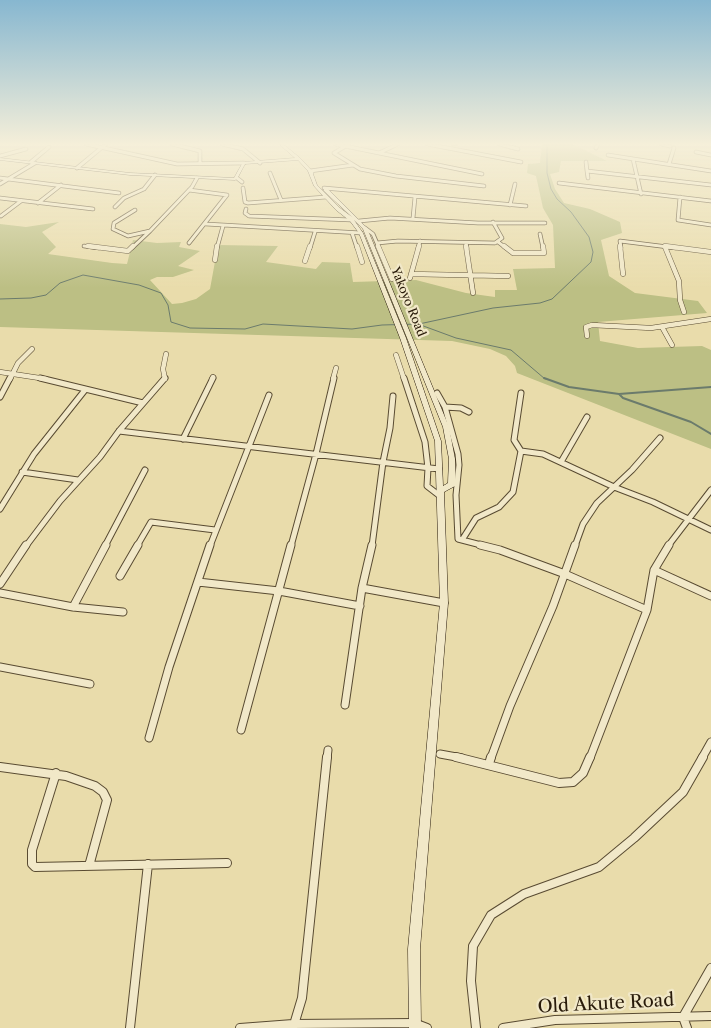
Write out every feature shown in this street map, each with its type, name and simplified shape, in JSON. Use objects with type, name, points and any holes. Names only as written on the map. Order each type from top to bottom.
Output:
[{"type":"main road","points":[[321,192],[363,230]]},
{"type":"main road","points":[[328,192],[360,221],[438,441],[444,603],[414,949],[415,1026]]},
{"type":"main road","name":"Yakoyo Road","points":[[373,255],[446,427],[452,459],[452,484],[440,494]]},
{"type":"street","points":[[38,203],[52,192]]},
{"type":"street","points":[[112,192],[119,193]]},
{"type":"street","points":[[115,207],[124,198],[137,192]]},
{"type":"street","points":[[84,246],[128,251],[187,192]]},
{"type":"street","points":[[189,243],[206,224],[227,195],[204,192]]},
{"type":"street","points":[[244,192],[246,203],[326,197]]},
{"type":"street","points":[[278,192],[281,200]]},
{"type":"street","points":[[375,192],[526,206]]},
{"type":"street","points":[[510,205],[513,192]]},
{"type":"street","points":[[626,192],[711,201]]},
{"type":"street","points":[[413,218],[415,197]]},
{"type":"street","points":[[0,198],[93,209]]},
{"type":"street","points":[[680,198],[678,220],[711,225]]},
{"type":"street","points":[[1,216],[22,201]]},
{"type":"street","points":[[246,209],[245,214],[249,216],[352,220]]},
{"type":"street","points":[[135,210],[114,223],[113,230],[128,236],[150,231]]},
{"type":"street","points":[[360,221],[379,218],[413,218],[545,223]]},
{"type":"street","points":[[493,222],[502,238],[498,242]]},
{"type":"street","points":[[206,224],[315,232],[352,233],[370,230],[392,279]]},
{"type":"street","points":[[215,260],[223,226]]},
{"type":"street","points":[[305,261],[315,232]]},
{"type":"street","points":[[352,233],[362,262]]},
{"type":"street","points":[[377,243],[420,241],[498,242],[513,253],[542,253],[545,252],[540,234]]},
{"type":"street","points":[[420,241],[410,276],[508,276]]},
{"type":"street","points":[[623,274],[620,241],[711,252]]},
{"type":"street","points":[[466,243],[473,292]]},
{"type":"street","points":[[665,247],[679,281],[680,300],[684,312]]},
{"type":"street","points":[[587,336],[586,327],[588,325],[643,328],[662,327],[711,319]]},
{"type":"street","points":[[662,327],[672,345]]},
{"type":"street","points":[[0,397],[18,363],[32,348]]},
{"type":"street","points":[[0,584],[29,541],[78,480],[100,457],[119,431],[165,379],[163,369],[166,354]]},
{"type":"street","points":[[396,355],[425,442],[428,468],[427,486],[440,494]]},
{"type":"street","points":[[242,730],[316,454],[336,368]]},
{"type":"street","points":[[0,372],[22,373],[143,404]]},
{"type":"street","points":[[183,440],[213,377]]},
{"type":"street","points":[[0,509],[22,472],[56,424],[85,390]]},
{"type":"street","points":[[437,393],[445,407],[453,432],[459,465],[456,495],[458,538],[500,550],[565,574],[647,610]]},
{"type":"street","points":[[521,393],[514,440],[516,446],[521,451],[543,454],[614,487],[653,502],[711,530]]},
{"type":"street","points":[[149,738],[169,667],[215,530],[250,446],[268,395]]},
{"type":"street","points":[[345,705],[362,588],[371,550],[382,462],[390,428],[393,396]]},
{"type":"street","points":[[445,407],[461,408],[469,412]]},
{"type":"street","points":[[560,462],[587,418]]},
{"type":"street","points":[[119,431],[183,440],[439,468]]},
{"type":"street","points":[[489,764],[510,706],[553,606],[584,524],[597,503],[632,470],[660,438]]},
{"type":"street","points":[[462,540],[476,518],[499,507],[513,492],[521,451]]},
{"type":"street","points":[[73,607],[145,470]]},
{"type":"street","points":[[22,472],[78,480]]},
{"type":"street","points":[[440,754],[489,764],[559,783],[573,782],[583,773],[647,610],[654,570],[670,543],[711,490]]},
{"type":"street","points":[[120,576],[151,522],[215,530]]},
{"type":"street","points":[[654,570],[711,596]]},
{"type":"street","points":[[198,582],[279,591],[360,606]]},
{"type":"street","points":[[362,588],[444,603]]},
{"type":"street","points":[[0,593],[73,607],[123,612]]},
{"type":"street","points":[[0,668],[90,684]]},
{"type":"street","points":[[476,1028],[471,981],[473,946],[491,916],[504,905],[524,894],[599,867],[634,838],[683,792],[711,742]]},
{"type":"street","points":[[293,1026],[302,998],[328,750]]},
{"type":"street","points":[[0,767],[56,773],[95,786],[103,792],[107,800],[89,866]]},
{"type":"street","points":[[56,773],[32,850],[32,864],[35,867],[227,863]]},
{"type":"street","points":[[130,1028],[148,864]]},
{"type":"street","points":[[687,1028],[683,1017],[711,968]]},
{"type":"street","name":"Old Akute Road","points":[[504,1028],[711,1016]]},
{"type":"street","points":[[240,1028],[415,1026],[427,1028]]},
{"type":"green space","points":[[539,192],[557,192],[564,203],[590,209],[620,222],[622,233],[601,240],[609,276],[635,293],[698,301],[707,313],[598,322],[600,341],[638,348],[702,346],[711,350],[711,449],[517,373],[515,366],[506,356],[490,349],[452,341],[0,327],[0,224],[26,227],[59,222],[42,232],[56,247],[48,254],[112,263],[127,264],[133,240],[157,243],[181,242],[179,247],[200,251],[178,266],[194,270],[173,277],[157,277],[150,280],[172,304],[196,299],[210,289],[218,245],[278,246],[266,262],[316,269],[322,262],[350,263],[353,282],[416,280],[466,293],[495,297],[495,290],[517,290],[513,269],[555,268],[553,225],[543,208]]},
{"type":"waterway","points":[[419,324],[493,308],[540,303],[552,299],[591,262],[593,252],[589,237],[571,212],[557,199],[553,192]]},
{"type":"waterway","points":[[0,299],[31,298],[46,295],[60,283],[83,275],[139,285],[161,293],[168,305],[171,322],[190,328],[245,329],[263,324],[352,329],[382,325],[418,324],[456,338],[511,350],[545,379]]},
{"type":"waterway","points":[[544,378],[569,387],[619,394]]},
{"type":"waterway","points":[[619,394],[711,387]]},
{"type":"waterway","points":[[619,394],[623,398],[691,422],[711,434]]}]
